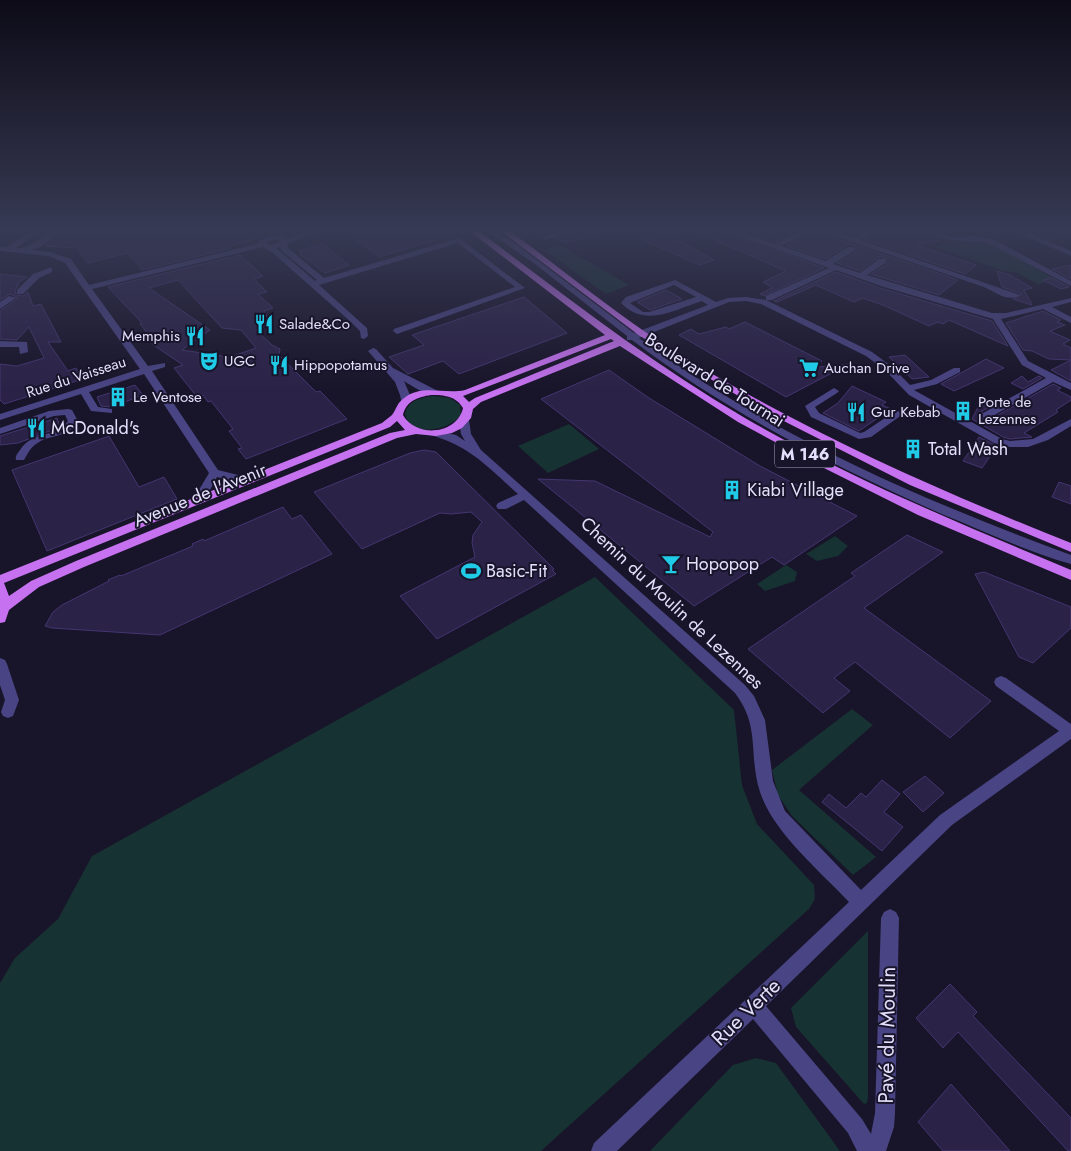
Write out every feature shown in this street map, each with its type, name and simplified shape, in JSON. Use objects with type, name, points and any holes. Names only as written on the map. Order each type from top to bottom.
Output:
[{"type":"main road","name":"Boulevard de Tournai","points":[[543,283],[617,338],[711,402],[816,460],[949,524],[1071,575]]},
{"type":"main road","name":"Boulevard de Tournai","points":[[571,283],[634,332],[748,398],[842,448],[934,491],[1071,548]]},
{"type":"main road","points":[[455,395],[617,338]]},
{"type":"main road","points":[[468,408],[464,400],[455,395],[435,392],[417,396],[405,402],[398,415],[404,424],[416,431],[434,433],[452,429],[464,420],[468,408],[478,400],[617,338]]},
{"type":"main road","name":"Avenue de l'Avenir","points":[[0,580],[386,425],[398,415]]},
{"type":"main road","name":"Avenue de l'Avenir","points":[[2,612],[36,584],[80,564],[394,435],[416,431]]},
{"type":"main road","points":[[0,587],[5,598],[2,612]]},
{"type":"street","points":[[0,306],[29,283]]},
{"type":"street","points":[[83,283],[146,370],[214,473],[246,481]]},
{"type":"street","points":[[87,288],[107,283]]},
{"type":"street","points":[[313,284],[317,283]]},
{"type":"street","points":[[398,332],[521,288],[514,283]]},
{"type":"street","points":[[564,283],[634,332],[705,387],[795,438],[975,524],[1071,560]]},
{"type":"street","points":[[673,283],[635,297],[626,301],[625,304],[644,315],[662,312],[702,298]]},
{"type":"street","points":[[676,283],[715,305]]},
{"type":"street","points":[[770,298],[800,283]]},
{"type":"street","points":[[883,283],[996,317],[1071,300]]},
{"type":"street","points":[[980,283],[1008,295],[1021,296]]},
{"type":"street","points":[[313,284],[364,330],[364,336]]},
{"type":"street","points":[[635,297],[673,288],[688,296],[686,300],[662,312]]},
{"type":"street","points":[[617,338],[715,305],[739,299],[768,304],[869,354],[888,368],[906,389],[987,436],[1012,444],[1036,443],[1071,422]]},
{"type":"street","points":[[1042,306],[1071,320]]},
{"type":"street","points":[[996,317],[1025,363],[1070,385]]},
{"type":"street","points":[[0,344],[25,345],[23,352]]},
{"type":"street","points":[[372,351],[405,393],[405,402]]},
{"type":"street","points":[[383,364],[418,386],[435,392]]},
{"type":"street","name":"Rue du Vaisseau","points":[[0,417],[162,365]]},
{"type":"street","points":[[906,389],[934,382],[957,370]]},
{"type":"street","points":[[987,415],[1053,378]]},
{"type":"street","points":[[84,390],[95,410],[108,411]]},
{"type":"street","points":[[834,391],[810,406],[811,410],[815,415],[854,435],[867,435],[898,414]]},
{"type":"street","points":[[0,430],[60,411],[68,412],[73,421],[67,429],[47,433],[42,438],[29,444],[20,458]]},
{"type":"street","name":"Chemin du Moulin de Lezennes","points":[[464,420],[466,434],[481,455]]},
{"type":"street","name":"Chemin du Moulin de Lezennes","points":[[434,433],[452,437],[481,455],[748,698],[753,706],[758,722],[765,782],[779,816],[860,901]]},
{"type":"street","points":[[200,500],[214,473]]},
{"type":"street","points":[[502,506],[526,495]]},
{"type":"street","points":[[0,664],[10,706],[0,689]]},
{"type":"street","points":[[1001,682],[1071,732]]},
{"type":"street","name":"Rue Verte","points":[[602,1151],[860,901],[959,810],[1071,732]]},
{"type":"street","name":"Pavé du Moulin","points":[[875,1151],[884,1127],[885,1114],[890,918]]},
{"type":"street","points":[[753,1005],[855,1126],[869,1151]]},
{"type":"green space","points":[[590,283],[625,283],[629,285],[606,294]]},
{"type":"green space","points":[[424,397],[450,398],[460,405],[461,415],[448,425],[440,428],[422,429],[415,427],[409,422],[405,414],[409,406]]},
{"type":"green space","points":[[569,424],[599,449],[548,473],[518,446]]},
{"type":"green space","points":[[835,536],[848,546],[838,556],[817,561],[806,554]]},
{"type":"green space","points":[[786,565],[797,572],[795,581],[765,591],[757,584]]},
{"type":"green space","points":[[595,577],[734,710],[742,785],[757,824],[814,885],[815,899],[809,909],[541,1151],[0,1151],[0,983],[15,958],[58,919],[92,856]]},
{"type":"green space","points":[[852,709],[873,725],[799,790],[876,857],[853,875],[792,816],[778,795],[772,770]]},
{"type":"green space","points":[[868,931],[868,1097],[867,1103],[864,1104],[796,1027],[791,1008]]},
{"type":"green space","points":[[756,1058],[776,1063],[840,1151],[650,1151],[733,1065]]},
{"type":"building","points":[[0,283],[19,283],[16,285],[19,285],[15,290],[16,295],[23,296],[28,292],[33,306],[41,304],[61,342],[48,342],[68,371],[76,368],[83,379],[4,404],[0,400],[0,364],[17,366],[44,358],[29,327],[17,340],[0,339],[0,311],[18,298],[10,294],[0,300]]},
{"type":"building","points":[[126,283],[168,283],[149,288],[210,330],[182,350],[222,356],[224,359],[256,348],[241,330],[222,328],[180,283],[258,283],[267,292],[258,294],[273,308],[264,311],[272,324],[256,330],[272,345],[280,349],[279,355],[316,392],[320,391],[347,419],[246,459],[238,449],[242,448],[229,431],[233,429],[211,401],[208,402],[203,395],[197,397],[174,368],[183,365],[152,344],[157,345],[140,324],[142,323],[108,287]]},
{"type":"building","points":[[764,283],[792,283],[764,296],[760,294],[772,288]]},
{"type":"building","points":[[813,283],[865,283],[992,321],[1008,346],[949,320],[943,324],[938,322],[929,326],[883,305],[863,298],[854,302],[816,285],[777,302],[774,301]]},
{"type":"building","points":[[899,283],[955,283],[939,295]]},
{"type":"building","points":[[1001,283],[1023,283],[1032,288],[1024,290],[1032,305],[1013,299],[1022,294],[1002,287]]},
{"type":"building","points":[[1048,283],[1061,283],[1069,287],[1061,289]]},
{"type":"building","points":[[666,290],[682,299],[650,310],[637,302]]},
{"type":"building","points":[[524,297],[567,333],[459,374],[443,361],[408,374],[389,357],[424,345],[412,335]]},
{"type":"building","points":[[1043,311],[1061,320],[1057,322],[1065,325],[1050,331],[1070,340],[1063,344],[1071,348],[1071,360],[1049,359],[1032,351],[1023,350],[1006,323]]},
{"type":"building","points":[[745,322],[822,361],[809,368],[849,364],[786,397],[679,335],[691,329],[699,334],[726,327],[729,329]]},
{"type":"building","points":[[905,355],[929,377],[912,379],[889,357]]},
{"type":"building","points":[[986,359],[1004,368],[954,391],[941,384]]},
{"type":"building","points":[[1071,360],[1071,381],[1051,370]]},
{"type":"building","name":"Kiabi Village","points":[[609,370],[649,398],[760,466],[857,516],[784,565],[772,557],[694,606],[538,479],[595,481],[710,537],[713,532],[541,399]]},
{"type":"building","points":[[1022,376],[1028,382],[1039,376],[1042,378],[1023,389],[1011,383]]},
{"type":"building","points":[[1053,384],[1061,388],[1057,390],[1071,397],[1071,400],[1056,410],[1058,412],[1024,433],[1032,437],[1010,439],[1003,437],[972,419],[981,401],[992,406],[982,411],[982,418],[991,419]]},
{"type":"building","name":"Le Ventose","points":[[135,385],[143,395],[112,407],[101,406],[97,397]]},
{"type":"building","name":"Gur Kebab","points":[[852,386],[886,402],[882,405],[891,409],[859,431],[823,413],[838,403]]},
{"type":"building","name":"McDonald's","points":[[57,418],[60,427],[18,443],[0,445],[0,436]]},
{"type":"building","points":[[109,436],[139,487],[164,477],[177,499],[47,551],[12,470]]},
{"type":"building","points":[[979,437],[997,446],[982,468],[963,461]]},
{"type":"building","points":[[424,450],[436,452],[554,569],[552,570],[556,574],[437,639],[400,596],[475,557],[472,543],[473,535],[482,522],[471,512],[440,513],[362,549],[314,492],[410,453]]},
{"type":"building","points":[[1059,482],[1071,486],[1071,504],[1052,497]]},
{"type":"building","points":[[283,507],[292,519],[301,515],[332,554],[160,635],[45,626],[53,612],[62,605],[108,580]]},
{"type":"building","points":[[907,535],[943,552],[864,608],[991,701],[950,738],[855,662],[834,678],[850,691],[823,713],[748,649],[855,576],[851,573]]},
{"type":"building","points":[[984,572],[1071,607],[1071,628],[1033,663],[1019,657],[975,574]]},
{"type":"building","points":[[925,776],[944,793],[923,812],[903,792]]},
{"type":"building","points":[[882,780],[900,794],[884,812],[903,827],[882,851],[822,802],[829,794],[846,808],[861,793],[866,797]]},
{"type":"building","points":[[950,984],[977,1012],[973,1016],[1071,1118],[1071,1151],[1068,1151],[958,1032],[943,1048],[916,1018]]},
{"type":"building","points":[[951,1084],[1010,1151],[943,1151],[918,1122]]},
{"type":"place","name":"Salade&Co","points":[[264,324]]},
{"type":"place","name":"Memphis","points":[[195,336]]},
{"type":"place","name":"UGC","points":[[209,361]]},
{"type":"place","name":"Hippopotamus","points":[[279,365]]},
{"type":"place","name":"Auchan Drive","points":[[809,368]]},
{"type":"place","name":"Le Ventose","points":[[118,397]]},
{"type":"place","name":"Porte de Lezennes","points":[[963,411]]},
{"type":"place","name":"Gur Kebab","points":[[856,412]]},
{"type":"place","name":"McDonald's","points":[[36,428]]},
{"type":"place","name":"Total Wash","points":[[913,449]]},
{"type":"place","name":"Kiabi Village","points":[[732,490]]},
{"type":"place","name":"Hopopop","points":[[671,564]]},
{"type":"place","name":"Basic-Fit","points":[[471,571]]}]
